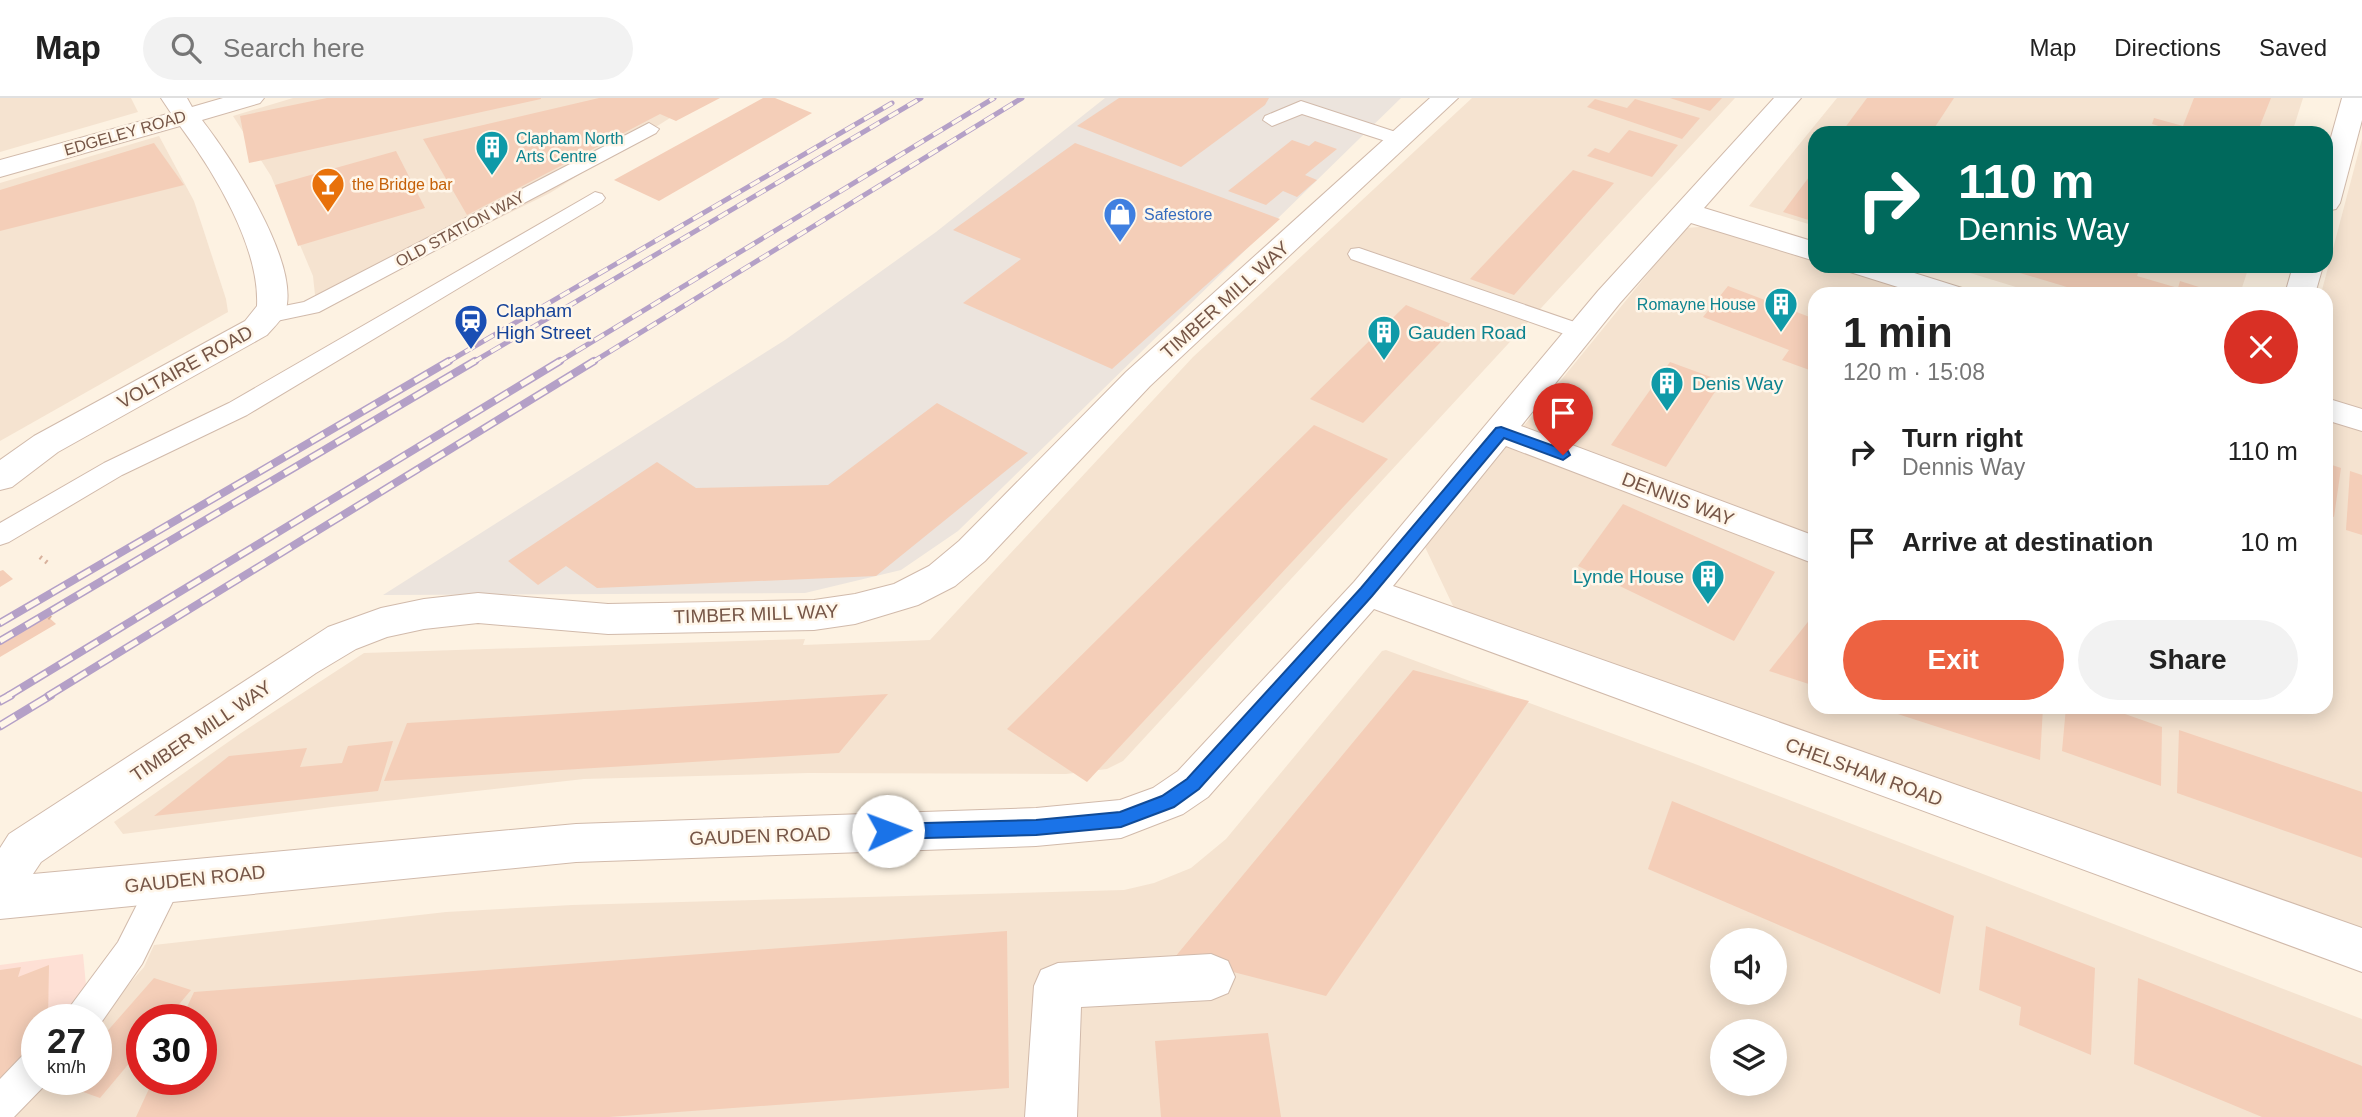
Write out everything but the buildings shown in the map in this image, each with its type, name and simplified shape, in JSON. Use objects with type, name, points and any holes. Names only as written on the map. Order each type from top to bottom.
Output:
[{"type":"street","name":"EDGELEY ROAD","points":[[0,169],[180,107],[251,98]]},
{"type":"street","name":"TIMBER MILL WAY","points":[[0,886],[25,848],[302,662],[342,638],[381,623],[424,614],[478,608],[608,619],[814,615],[855,609],[905,595],[942,576],[972,551],[1138,379],[1445,98]]},
{"type":"street","name":"GAUDEN ROAD","points":[[0,898],[576,842],[1036,827],[1121,819],[1168,801],[1193,784],[1367,592],[1581,332],[1788,98]]},
{"type":"street","points":[[2333,178],[2355,98]]},
{"type":"street","name":"VOLTAIRE ROAD","points":[[0,478],[46,444],[256,328],[267,316],[272,304],[269,270],[239,198],[217,158],[180,107]]},
{"type":"street","points":[[1687,212],[1808,250]]},
{"type":"street","points":[[1884,273],[1928,287]]},
{"type":"street","points":[[2333,411],[2362,420]]},
{"type":"street","name":"DENNIS WAY","points":[[1501,431],[1808,548]]},
{"type":"street","name":"CHELSHAM ROAD","points":[[1367,592],[2362,950]]},
{"type":"street","points":[[1051,1117],[1058,986],[1211,977]]},
{"type":"lane","points":[[1272,120],[1301,107],[1401,140]]},
{"type":"lane","name":"OLD STATION WAY","points":[[267,316],[311,307],[649,129]]},
{"type":"lane","points":[[0,535],[113,469],[238,409],[595,198]]},
{"type":"lane","points":[[1359,254],[1581,332]]},
{"type":"lane","points":[[93,1004],[130,953],[166,881]]},
{"type":"lane","points":[[0,1105],[21,1083]]},
{"type":"shaded area","points":[[0,98],[131,98],[138,112],[0,152]]},
{"type":"shaded area","points":[[293,98],[702,98],[550,193],[400,267],[315,295],[313,276],[271,176],[233,116]]},
{"type":"shaded area","points":[[1105,98],[1401,98],[958,531],[901,570],[805,593],[383,595],[785,340],[936,232]]},
{"type":"shaded area","points":[[1472,98],[1735,98],[1123,761],[1107,769],[1066,774],[808,773],[584,779],[123,834],[114,822],[241,733],[364,653],[805,639],[803,645],[930,640],[1193,357]]},
{"type":"shaded area","points":[[1837,98],[2303,98],[2294,126],[1814,126]]},
{"type":"shaded area","points":[[1808,134],[1808,224],[1749,206]]},
{"type":"shaded area","points":[[159,136],[194,201],[228,312],[0,441],[0,183]]},
{"type":"shaded area","points":[[2362,139],[2362,410],[2333,400],[2333,287],[2323,287],[2327,273],[2333,273],[2333,249]]},
{"type":"shaded area","points":[[1713,226],[1808,256],[1808,273],[1861,273],[1905,287],[1808,287],[1808,714],[2333,714],[2333,422],[2362,431],[2362,936],[1455,610],[1425,547],[1685,228]]},
{"type":"shaded area","points":[[1970,273],[2247,273],[2242,287],[2016,287]]},
{"type":"shaded area","points":[[1386,650],[1695,764],[2362,1019],[2362,1117],[12,1117],[32,1095],[112,1095],[112,1004],[144,967],[154,945],[446,912],[572,905],[1124,890],[1154,883],[1191,868],[1226,839],[1382,651]]},
{"type":"shaded area","points":[[83,954],[87,996],[79,1004],[21,1004],[21,1063],[0,1084],[0,965]]},
{"type":"railway","points":[[472,363],[921,98]]},
{"type":"railway","points":[[557,363],[994,98]]},
{"type":"railway","points":[[591,363],[1022,98]]},
{"type":"railway","points":[[446,363],[892,103]]},
{"type":"railway","points":[[0,623],[449,361]]},
{"type":"railway","points":[[0,641],[475,361]]},
{"type":"railway","points":[[8,696],[560,361]]},
{"type":"railway","points":[[48,696],[594,361]]},
{"type":"railway","points":[[0,701],[11,695]]},
{"type":"railway","points":[[0,726],[51,695]]},
{"type":"place","name":"Clapham North Arts Centre","points":[[492,177]]},
{"type":"place","name":"the Bridge bar","points":[[328,214]]},
{"type":"place","name":"Safestore","points":[[1120,244]]},
{"type":"place","name":"Romayne House","points":[[1781,334]]},
{"type":"place","name":"Clapham High Street","points":[[471,351]]},
{"type":"place","name":"Gauden Road","points":[[1384,362]]},
{"type":"place","name":"Denis Way","points":[[1667,413]]},
{"type":"place","name":"Lynde House","points":[[1708,606]]},
{"type":"route","points":[[888,831],[1036,827],[1121,819],[1168,801],[1193,784],[1367,592],[1501,431],[1563,455]]}]
